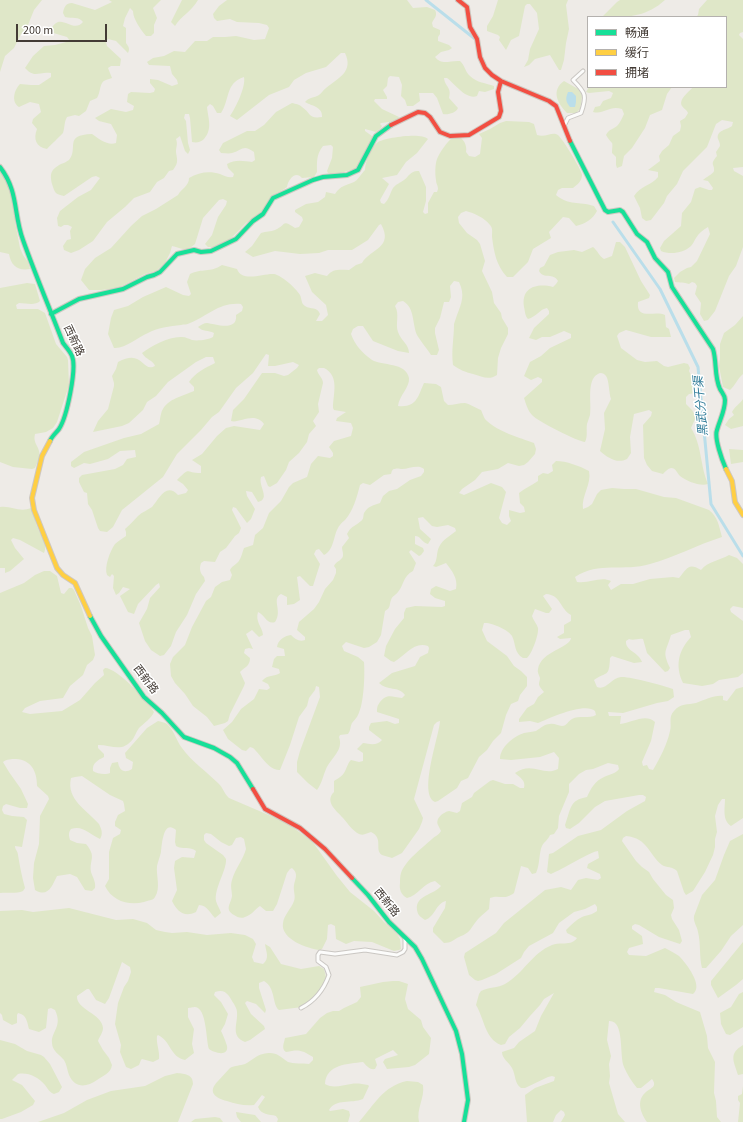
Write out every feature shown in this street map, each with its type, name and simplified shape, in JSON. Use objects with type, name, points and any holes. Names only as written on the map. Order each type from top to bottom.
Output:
[{"type":"street","points":[[458,0],[467,7],[470,27],[477,39],[480,57],[484,68],[502,81],[550,101],[556,106],[564,127],[605,210],[608,212],[620,210],[623,212],[637,234],[647,242],[655,258],[668,272],[672,287],[712,349],[715,355],[715,371],[725,400],[724,410],[716,431],[716,436],[723,462],[732,481],[735,502],[743,515]]},
{"type":"street","points":[[560,116],[568,118],[581,113],[585,100],[584,94],[573,80],[583,71]]},
{"type":"street","points":[[51,314],[79,299],[123,288],[154,275],[160,272],[177,254],[194,250],[201,252],[211,251],[236,239],[254,220],[263,214],[273,198],[313,180],[323,177],[347,175],[358,170],[376,136],[386,128],[418,112],[425,113],[430,117],[440,132],[450,136],[469,135],[499,117],[501,112],[498,92],[502,81]]},
{"type":"street","points":[[564,127],[568,118]]},
{"type":"street","name":"西新路","points":[[0,167],[8,178],[16,199],[22,237],[51,314],[63,343],[72,355],[74,365],[67,410],[61,424],[53,435],[42,456],[32,498],[34,510],[56,568],[75,583],[88,614],[101,636],[144,697],[162,713],[184,737],[214,748],[230,757],[237,763],[265,809],[300,828],[325,849],[368,895],[389,922],[415,947],[456,1031],[462,1054],[468,1100],[464,1122]]},
{"type":"street","points":[[301,1008],[324,988],[330,975],[326,967],[318,961],[318,955],[320,952],[335,954],[365,950],[397,955],[405,949],[405,938]]},
{"type":"green space","points":[[0,0],[42,0],[34,10],[28,25],[21,34],[14,48],[5,56],[0,72]]},
{"type":"green space","points":[[109,0],[161,0],[153,8],[157,18],[154,25],[154,33],[151,36],[146,36],[130,8],[123,26],[126,28],[126,43],[129,49],[128,53],[116,41],[108,39],[106,42],[107,46],[121,59],[120,66],[111,66],[108,68],[112,78],[102,83],[97,98],[90,101],[86,111],[79,116],[75,115],[67,117],[63,133],[47,149],[43,148],[36,142],[35,136],[37,129],[32,123],[33,119],[41,112],[39,104],[30,102],[19,107],[16,105],[14,96],[16,89],[20,84],[39,85],[51,77],[51,73],[34,74],[25,68],[33,56],[44,46],[70,41],[67,37],[50,32],[57,22],[74,26],[83,22],[77,18],[65,17],[63,13],[67,5],[72,3],[95,10],[112,2]]},
{"type":"green space","points":[[182,0],[198,0],[175,26],[171,22]]},
{"type":"green space","points":[[227,0],[407,0],[413,8],[427,7],[435,10],[436,12],[432,23],[433,27],[440,30],[438,41],[449,45],[452,48],[441,52],[435,57],[443,62],[460,61],[468,74],[479,81],[494,86],[494,89],[485,92],[479,91],[477,96],[473,97],[465,94],[447,78],[444,78],[450,92],[449,98],[458,108],[452,113],[443,114],[437,98],[433,93],[419,93],[420,101],[413,106],[407,106],[405,100],[401,96],[402,85],[399,77],[390,76],[388,78],[387,86],[383,90],[387,99],[375,99],[374,101],[382,109],[399,117],[398,120],[381,123],[381,128],[376,132],[365,129],[365,131],[372,136],[372,139],[357,168],[334,175],[328,173],[327,171],[332,158],[333,147],[331,145],[323,146],[318,156],[317,172],[314,177],[302,178],[297,175],[293,176],[284,190],[271,197],[261,212],[246,223],[225,243],[214,247],[208,247],[205,244],[212,235],[218,217],[226,205],[227,201],[223,199],[219,200],[203,218],[195,244],[192,247],[181,249],[172,246],[165,263],[156,271],[145,274],[118,288],[89,290],[81,280],[85,269],[95,258],[111,248],[142,216],[178,195],[187,185],[189,178],[197,174],[208,172],[233,177],[234,174],[228,168],[227,164],[236,161],[252,162],[255,160],[254,152],[247,148],[231,153],[221,153],[219,150],[223,143],[247,131],[255,131],[264,125],[276,112],[292,103],[301,106],[314,117],[322,117],[319,109],[305,102],[308,99],[320,94],[340,78],[346,70],[348,65],[345,53],[341,53],[326,67],[306,73],[294,80],[289,87],[269,95],[237,120],[230,116],[238,102],[244,86],[244,77],[238,80],[231,88],[221,113],[217,113],[210,104],[207,107],[209,127],[207,135],[202,141],[192,142],[189,114],[185,114],[184,118],[186,121],[190,150],[188,154],[185,151],[180,136],[176,139],[177,161],[173,170],[169,171],[164,178],[157,182],[150,192],[134,198],[107,222],[93,241],[71,253],[64,250],[63,246],[67,240],[71,239],[70,231],[72,227],[68,225],[61,227],[58,226],[57,218],[60,211],[78,197],[91,190],[100,178],[96,176],[92,177],[64,196],[57,194],[55,191],[51,181],[52,172],[57,166],[69,160],[73,151],[73,143],[78,137],[92,134],[107,143],[116,143],[117,135],[111,124],[99,121],[95,118],[111,109],[126,112],[133,110],[134,106],[127,102],[128,94],[131,92],[154,92],[155,89],[150,83],[150,79],[158,80],[172,86],[178,84],[177,80],[172,74],[170,66],[149,65],[147,62],[153,58],[164,56],[174,51],[185,52],[195,41],[207,41],[213,37],[236,36],[254,40],[265,39],[269,28],[267,25],[237,22],[230,19],[217,21],[214,18],[213,14],[219,6]]},
{"type":"green space","points":[[498,0],[568,0],[566,5],[569,29],[561,70],[559,70],[550,55],[535,59],[529,65],[524,67],[539,29],[537,13],[530,4],[525,6],[519,36],[511,40],[506,50],[499,40],[500,37],[498,35],[487,31],[487,26],[493,16]]},
{"type":"green space","points":[[620,0],[665,0],[658,6],[643,13],[628,16],[603,16]]},
{"type":"green space","points":[[707,0],[743,0],[743,32],[739,35],[743,39],[743,167],[733,168],[734,171],[743,176],[743,247],[736,266],[729,276],[715,311],[708,320],[704,321],[700,314],[701,303],[695,294],[697,286],[695,283],[692,282],[689,284],[675,282],[674,278],[680,272],[691,267],[697,261],[710,234],[708,227],[697,236],[692,245],[685,250],[677,253],[668,253],[661,251],[660,248],[664,241],[681,226],[682,213],[691,202],[695,189],[700,187],[712,190],[713,188],[708,181],[703,180],[714,171],[713,163],[717,156],[716,152],[720,146],[718,136],[720,132],[732,126],[733,122],[722,120],[716,124],[707,147],[683,171],[677,184],[651,220],[646,221],[642,218],[640,208],[634,196],[639,190],[653,182],[658,177],[658,172],[648,170],[660,161],[659,156],[662,151],[669,145],[673,136],[680,131],[680,121],[685,118],[688,113],[681,103],[685,95],[692,88],[727,88],[727,16],[697,16],[699,9]]},
{"type":"green space","points":[[564,81],[580,90],[582,96],[581,104],[580,109],[576,113],[567,113],[558,101],[558,88]]},
{"type":"green space","points":[[588,88],[671,88],[667,94],[662,110],[650,115],[645,128],[632,148],[624,156],[622,166],[617,168],[616,157],[612,153],[612,144],[606,135],[618,125],[624,114],[622,109],[614,108],[597,113],[593,112],[595,107],[600,106],[603,101],[611,98],[613,93],[609,91],[586,92]]},
{"type":"green space","points":[[506,121],[529,122],[534,124],[537,135],[540,136],[553,134],[558,135],[572,154],[579,167],[582,177],[575,187],[562,188],[558,190],[556,195],[566,201],[594,206],[597,211],[588,221],[576,226],[569,218],[563,217],[549,232],[551,238],[533,249],[528,262],[513,277],[507,277],[500,268],[496,258],[492,229],[488,222],[479,216],[466,211],[461,213],[458,217],[459,223],[467,233],[480,244],[485,261],[482,271],[492,292],[494,303],[501,313],[502,318],[508,328],[508,334],[498,358],[497,375],[491,378],[485,378],[465,372],[453,365],[452,355],[454,324],[462,298],[462,291],[459,282],[454,281],[450,286],[451,297],[449,302],[444,302],[440,318],[435,328],[439,350],[437,355],[431,355],[418,337],[410,308],[403,301],[398,302],[395,306],[397,313],[397,329],[399,335],[408,347],[409,353],[398,351],[373,341],[363,326],[358,326],[353,329],[351,334],[359,348],[372,360],[399,367],[407,373],[409,381],[398,406],[413,403],[418,397],[424,383],[436,384],[441,387],[444,401],[448,405],[465,403],[471,405],[481,410],[484,418],[491,425],[509,434],[534,443],[536,449],[535,454],[524,465],[519,466],[508,463],[498,469],[482,472],[459,493],[464,495],[491,483],[502,487],[506,492],[499,518],[502,523],[507,525],[511,521],[509,510],[520,513],[525,512],[524,507],[520,503],[519,493],[538,481],[538,476],[543,473],[548,474],[553,471],[552,465],[556,461],[573,464],[589,471],[590,476],[583,509],[592,504],[597,494],[601,490],[612,488],[636,489],[664,497],[676,498],[709,510],[718,522],[722,537],[650,564],[631,567],[593,569],[575,577],[577,582],[603,579],[611,581],[608,585],[611,590],[621,584],[633,584],[650,579],[673,577],[679,578],[686,569],[690,567],[701,570],[710,563],[729,555],[737,558],[743,564],[743,608],[733,606],[730,609],[731,612],[743,621],[743,673],[738,677],[719,680],[713,684],[702,686],[683,683],[679,671],[679,659],[683,648],[691,637],[689,630],[685,630],[671,635],[665,655],[670,668],[668,671],[665,672],[647,653],[643,639],[629,639],[626,641],[626,644],[642,662],[634,663],[612,656],[610,658],[608,671],[594,680],[597,687],[600,688],[606,686],[617,678],[625,677],[673,689],[674,697],[668,701],[623,713],[608,712],[609,716],[621,716],[620,724],[643,718],[651,719],[655,722],[651,741],[642,762],[643,766],[647,765],[649,769],[653,770],[667,741],[671,716],[676,708],[681,705],[696,703],[716,696],[723,696],[723,700],[727,701],[736,689],[743,687],[743,818],[731,826],[726,821],[725,799],[722,799],[718,805],[715,816],[717,832],[713,855],[705,872],[693,891],[686,895],[677,871],[673,868],[662,865],[644,843],[633,837],[626,836],[622,841],[636,861],[649,872],[666,895],[673,900],[674,908],[671,915],[679,930],[682,941],[680,944],[659,937],[635,924],[632,926],[632,929],[642,936],[643,944],[629,948],[627,952],[629,955],[646,956],[665,948],[679,956],[693,975],[696,990],[693,994],[659,988],[655,988],[654,992],[665,995],[676,1002],[700,1012],[707,1036],[708,1048],[715,1062],[714,1093],[717,1117],[721,1122],[647,1122],[641,1111],[640,1104],[642,1096],[654,1086],[654,1082],[652,1079],[641,1088],[637,1088],[633,1083],[624,1067],[621,1039],[617,1026],[614,1022],[609,1021],[607,1040],[611,1056],[609,1064],[609,1083],[618,1114],[625,1122],[561,1122],[565,1115],[561,1110],[556,1115],[553,1122],[527,1122],[525,1095],[535,1088],[554,1081],[555,1077],[548,1077],[525,1088],[521,1088],[517,1084],[512,1068],[503,1057],[502,1052],[514,1048],[519,1042],[535,1031],[541,1016],[554,993],[544,999],[520,1028],[509,1037],[505,1044],[501,1045],[491,1038],[476,1005],[481,991],[505,984],[545,949],[555,944],[575,941],[577,938],[567,933],[566,930],[580,918],[597,911],[595,904],[574,912],[559,923],[553,933],[529,946],[521,958],[496,974],[478,981],[469,975],[464,957],[465,953],[496,933],[504,923],[545,890],[561,887],[571,890],[578,880],[586,878],[598,880],[601,878],[600,874],[587,868],[588,864],[599,858],[598,851],[551,874],[547,872],[549,854],[553,853],[578,836],[601,830],[627,811],[645,801],[646,797],[639,795],[605,801],[595,807],[579,823],[570,829],[566,828],[565,825],[574,803],[581,798],[587,797],[596,783],[619,769],[618,765],[608,763],[586,770],[579,774],[569,784],[569,792],[559,816],[558,828],[554,834],[550,835],[542,846],[536,873],[532,874],[528,868],[521,866],[514,893],[507,897],[490,898],[489,909],[479,918],[469,931],[463,935],[450,942],[444,943],[433,932],[433,928],[445,908],[446,901],[440,904],[431,916],[425,920],[418,914],[417,905],[419,901],[441,886],[435,881],[427,884],[411,897],[407,898],[400,890],[400,877],[403,868],[414,855],[441,831],[437,822],[443,814],[449,811],[457,813],[460,811],[462,803],[472,797],[474,793],[490,781],[493,780],[505,784],[513,784],[520,788],[524,788],[523,781],[515,773],[527,768],[547,771],[558,769],[559,758],[554,752],[540,757],[511,760],[500,759],[502,750],[512,739],[520,734],[536,731],[546,725],[553,724],[564,726],[575,718],[596,715],[595,711],[584,708],[567,712],[538,723],[530,721],[519,722],[519,719],[527,708],[534,704],[538,697],[544,692],[539,685],[540,678],[538,670],[540,663],[549,654],[566,645],[571,638],[560,639],[557,637],[564,633],[564,625],[571,621],[571,615],[558,600],[551,595],[546,594],[543,596],[552,609],[549,613],[546,613],[535,609],[532,616],[538,628],[537,635],[533,648],[527,658],[523,658],[518,654],[512,636],[507,631],[495,625],[484,623],[482,630],[487,641],[507,656],[514,666],[527,677],[527,686],[520,695],[518,701],[511,704],[501,733],[479,757],[468,778],[461,781],[457,788],[435,802],[430,797],[428,788],[431,764],[440,721],[434,725],[414,799],[423,818],[422,822],[419,829],[402,853],[392,858],[380,853],[377,837],[371,832],[364,835],[357,833],[332,806],[330,799],[334,792],[334,781],[344,773],[350,761],[363,761],[363,753],[357,749],[363,743],[376,744],[382,740],[369,730],[371,723],[387,721],[395,724],[399,723],[399,719],[377,712],[377,707],[385,697],[390,696],[402,698],[405,695],[400,690],[386,687],[379,683],[392,673],[415,666],[420,657],[428,653],[429,648],[428,646],[418,645],[394,662],[384,656],[386,646],[395,629],[404,618],[406,608],[415,606],[445,606],[445,601],[435,598],[430,594],[431,589],[436,586],[450,591],[456,589],[455,578],[446,563],[436,567],[433,566],[436,562],[439,547],[456,531],[455,528],[448,525],[437,527],[432,526],[423,517],[418,518],[420,529],[431,539],[428,544],[419,537],[415,536],[415,544],[423,548],[424,551],[419,556],[411,550],[409,552],[416,563],[413,571],[407,575],[400,589],[393,597],[389,608],[385,611],[381,635],[377,642],[364,648],[346,642],[342,646],[344,651],[358,657],[364,662],[362,704],[358,716],[352,723],[348,734],[340,735],[340,746],[328,765],[317,790],[297,772],[297,762],[320,697],[319,687],[316,686],[309,698],[307,706],[299,717],[280,770],[272,768],[253,748],[250,747],[246,751],[242,750],[228,739],[223,730],[232,722],[241,709],[254,699],[259,689],[267,690],[270,688],[268,684],[262,681],[266,677],[280,673],[279,669],[272,667],[274,659],[277,656],[285,656],[284,649],[277,647],[280,640],[291,635],[297,640],[305,640],[305,637],[297,630],[299,622],[314,609],[325,589],[333,580],[336,573],[334,566],[343,556],[342,547],[349,538],[347,534],[350,529],[362,520],[367,509],[380,503],[383,496],[389,491],[397,489],[410,480],[421,476],[424,469],[416,467],[394,469],[392,470],[391,474],[384,475],[370,485],[363,483],[360,485],[352,508],[348,516],[338,528],[328,553],[324,555],[319,549],[316,550],[314,554],[320,564],[313,586],[310,586],[300,576],[297,577],[300,600],[294,604],[287,605],[287,597],[281,594],[278,596],[278,614],[275,622],[272,623],[268,621],[258,612],[257,619],[263,635],[259,637],[252,630],[246,634],[253,649],[245,649],[244,653],[250,658],[250,661],[248,665],[240,672],[245,683],[244,686],[228,721],[214,726],[207,717],[193,706],[175,683],[171,676],[170,664],[173,657],[185,645],[192,627],[206,601],[211,597],[215,587],[222,582],[230,580],[232,575],[230,570],[240,560],[244,548],[253,545],[255,535],[263,528],[269,513],[281,501],[289,487],[293,483],[307,477],[311,464],[318,456],[330,458],[333,456],[333,453],[329,447],[334,441],[351,436],[353,428],[351,423],[336,421],[337,418],[346,412],[334,410],[333,408],[334,380],[332,376],[329,371],[324,368],[319,368],[317,370],[323,383],[318,404],[319,412],[313,421],[316,426],[309,434],[307,442],[299,453],[289,462],[286,470],[277,483],[270,487],[268,486],[264,476],[261,477],[264,498],[258,502],[252,492],[246,491],[247,496],[255,509],[251,519],[247,523],[236,508],[233,507],[232,510],[241,528],[239,533],[226,548],[220,552],[215,562],[204,561],[201,563],[200,571],[205,581],[196,594],[187,615],[176,632],[171,646],[164,655],[160,656],[151,650],[145,641],[139,623],[147,609],[150,598],[160,587],[159,583],[138,604],[134,614],[128,612],[120,596],[130,589],[123,587],[116,595],[113,588],[114,576],[112,574],[110,577],[106,572],[111,551],[115,544],[126,536],[125,529],[140,515],[152,507],[163,493],[170,490],[174,491],[178,495],[186,493],[188,490],[177,480],[188,471],[201,473],[201,466],[192,460],[202,454],[226,428],[234,426],[260,430],[264,424],[256,418],[231,421],[233,410],[244,399],[262,373],[275,373],[284,376],[288,375],[299,365],[293,362],[268,366],[269,355],[266,354],[253,373],[236,388],[219,412],[212,417],[177,454],[163,477],[122,510],[113,527],[107,532],[100,531],[98,528],[92,510],[88,504],[87,493],[84,492],[79,482],[79,478],[82,475],[115,469],[123,465],[127,459],[136,457],[135,450],[120,451],[108,459],[90,464],[84,463],[74,468],[71,466],[71,462],[84,452],[124,438],[141,434],[159,424],[161,414],[166,405],[174,399],[194,391],[194,387],[189,382],[191,379],[197,373],[215,363],[213,357],[206,357],[196,362],[168,382],[156,396],[147,402],[143,410],[129,423],[122,426],[93,432],[98,421],[108,409],[114,386],[112,376],[118,362],[126,358],[132,358],[137,359],[147,366],[155,366],[153,362],[142,353],[150,347],[177,337],[192,340],[205,340],[211,338],[213,337],[214,333],[202,330],[198,327],[207,323],[225,326],[233,324],[236,320],[236,315],[242,311],[243,307],[241,304],[226,305],[189,324],[155,330],[123,347],[118,348],[114,348],[108,334],[114,310],[128,306],[143,297],[166,287],[183,295],[189,296],[191,294],[187,282],[190,274],[198,271],[214,269],[222,265],[237,269],[243,276],[270,274],[277,275],[288,282],[298,292],[304,305],[316,309],[319,312],[320,314],[316,321],[322,321],[328,315],[326,305],[312,292],[305,276],[315,273],[327,276],[329,273],[334,271],[349,270],[362,263],[383,243],[385,238],[381,224],[368,240],[352,250],[328,250],[319,253],[300,254],[275,251],[253,257],[245,252],[252,246],[261,233],[273,231],[286,223],[295,228],[299,227],[303,220],[302,217],[295,212],[295,210],[306,204],[318,202],[325,197],[326,192],[335,194],[341,187],[358,179],[365,170],[369,155],[375,144],[382,140],[403,136],[418,136],[428,139],[417,153],[406,162],[397,175],[382,178],[389,184],[380,200],[381,203],[384,204],[394,187],[412,172],[419,171],[426,187],[426,201],[423,212],[425,214],[428,213],[428,203],[434,192],[437,192],[438,189],[435,175],[436,161],[448,142],[455,137],[461,138],[465,143],[466,152],[469,156],[475,157],[480,154],[482,138],[479,134]]},
{"type":"green space","points":[[0,171],[11,190],[20,248],[28,262],[30,269],[16,267],[11,262],[9,254],[0,252]]},
{"type":"green space","points":[[616,242],[620,242],[625,247],[641,281],[650,295],[649,298],[638,302],[638,308],[643,313],[665,315],[666,327],[669,329],[671,337],[651,337],[626,330],[619,333],[617,336],[621,348],[637,360],[645,362],[657,361],[668,367],[684,363],[688,364],[690,368],[689,371],[698,390],[696,393],[689,394],[686,397],[686,404],[696,417],[691,428],[697,441],[708,484],[702,485],[690,482],[680,476],[673,468],[668,469],[663,474],[652,471],[647,465],[644,458],[643,425],[651,416],[652,412],[649,410],[634,414],[630,437],[631,453],[627,459],[616,461],[600,451],[605,429],[604,413],[611,399],[607,378],[601,373],[594,377],[592,381],[590,393],[590,415],[587,424],[585,442],[567,435],[535,418],[529,412],[526,405],[524,398],[542,382],[542,379],[538,377],[531,380],[524,376],[530,362],[541,356],[550,348],[571,338],[571,334],[564,331],[550,337],[542,337],[536,340],[529,338],[534,328],[549,314],[549,311],[547,308],[528,319],[524,307],[525,295],[531,288],[536,286],[553,287],[558,281],[554,277],[541,274],[539,271],[540,268],[544,266],[550,255],[558,252],[574,250],[582,252],[593,247],[604,259],[612,256]]},
{"type":"green space","points":[[27,283],[35,284],[40,301],[33,304],[19,303],[16,305],[17,309],[38,309],[45,313],[56,344],[68,360],[69,385],[57,422],[53,428],[46,432],[35,434],[35,441],[40,455],[35,468],[32,469],[13,467],[0,462],[0,288]]},
{"type":"green space","points":[[743,316],[743,374],[730,390],[723,387],[719,366],[720,344],[724,333],[735,325]]},
{"type":"green space","points":[[743,399],[743,426],[731,429],[725,425],[734,415],[732,412],[733,410]]},
{"type":"green space","points":[[729,449],[743,450],[743,462],[731,464]]},
{"type":"green space","points":[[0,507],[23,510],[31,508],[45,546],[44,553],[20,540],[13,538],[11,540],[15,548],[24,559],[10,571],[5,573],[5,568],[0,568]]},
{"type":"green space","points":[[44,571],[50,571],[57,576],[61,593],[64,594],[69,588],[74,590],[92,636],[95,655],[93,660],[87,665],[83,675],[70,686],[63,698],[40,701],[25,708],[22,712],[30,714],[62,711],[80,700],[104,675],[103,670],[105,668],[117,673],[139,693],[154,712],[139,728],[133,739],[125,746],[117,747],[98,745],[98,748],[104,754],[104,757],[94,764],[93,771],[102,774],[110,773],[112,763],[118,762],[119,767],[124,771],[132,769],[133,762],[126,758],[125,753],[147,728],[158,721],[166,723],[186,753],[220,785],[229,798],[285,822],[312,841],[350,892],[374,911],[397,934],[400,939],[401,949],[394,951],[372,942],[354,941],[346,944],[336,939],[335,926],[331,924],[328,925],[327,939],[320,950],[309,948],[290,938],[283,929],[283,923],[295,899],[294,887],[296,874],[292,868],[287,873],[277,904],[273,911],[266,911],[260,906],[244,918],[239,918],[231,913],[229,911],[229,906],[232,896],[231,882],[246,849],[244,839],[241,837],[236,838],[232,845],[229,846],[211,834],[206,833],[204,835],[204,840],[206,843],[223,855],[226,859],[225,868],[216,896],[216,901],[221,913],[215,918],[206,908],[199,905],[196,912],[192,914],[184,914],[176,908],[172,901],[177,890],[174,868],[175,861],[182,857],[194,858],[196,851],[176,846],[176,830],[172,828],[168,828],[164,834],[157,866],[158,890],[154,898],[152,900],[138,903],[127,903],[116,899],[105,886],[109,879],[109,852],[113,838],[120,834],[121,830],[115,826],[115,822],[118,815],[125,811],[124,804],[123,801],[110,795],[82,776],[71,778],[70,786],[74,799],[99,824],[102,835],[100,839],[83,829],[75,828],[71,829],[69,836],[70,840],[77,843],[86,844],[91,852],[91,872],[95,882],[95,888],[92,891],[85,890],[77,877],[70,874],[57,876],[49,890],[43,893],[39,892],[35,890],[33,878],[34,863],[39,844],[40,816],[49,799],[48,796],[37,786],[36,776],[32,767],[26,762],[16,759],[3,762],[21,789],[28,804],[27,808],[20,808],[6,804],[3,806],[2,810],[4,814],[24,817],[27,820],[22,847],[15,846],[25,888],[23,891],[15,893],[0,893],[0,593],[24,583],[35,575]]},
{"type":"green space","points":[[743,834],[743,925],[731,936],[721,951],[706,968],[702,968],[699,936],[694,916],[702,895],[715,880],[730,841]]},
{"type":"green space","points":[[69,908],[116,920],[133,919],[147,923],[156,930],[165,932],[187,932],[207,935],[231,933],[245,935],[253,939],[256,944],[252,957],[254,962],[263,964],[265,962],[267,955],[265,944],[270,947],[281,964],[301,969],[319,966],[324,969],[326,977],[324,985],[314,997],[302,1007],[279,1010],[275,1004],[268,984],[264,981],[259,983],[259,988],[266,1010],[265,1013],[256,1004],[247,1001],[245,1003],[251,1014],[264,1026],[265,1029],[245,1042],[240,1039],[236,1033],[237,1012],[234,1004],[225,992],[215,992],[214,995],[221,1002],[228,1014],[221,1031],[227,1046],[226,1052],[217,1053],[209,1049],[202,1013],[195,1007],[188,1008],[188,1017],[194,1029],[192,1044],[194,1053],[185,1060],[176,1056],[166,1041],[158,1035],[159,1059],[153,1062],[142,1059],[139,1065],[131,1069],[126,1067],[120,1052],[121,1045],[115,1024],[118,1003],[131,972],[130,967],[122,962],[109,998],[105,1004],[96,1000],[89,989],[77,996],[80,1005],[102,1023],[103,1030],[98,1041],[112,1065],[104,1076],[89,1084],[78,1085],[74,1083],[69,1075],[64,1060],[52,1046],[52,1039],[58,1021],[55,1010],[51,1008],[48,1009],[46,1028],[39,1032],[29,1029],[26,1019],[21,1014],[18,1013],[17,1023],[12,1025],[3,1020],[0,1013],[0,911],[22,910],[33,912]]},
{"type":"green space","points":[[743,942],[743,979],[718,998],[711,985],[711,981]]},
{"type":"green space","points":[[393,981],[408,984],[405,999],[408,1009],[421,1020],[423,1027],[431,1038],[429,1054],[415,1065],[387,1069],[383,1062],[385,1059],[398,1055],[393,1050],[375,1059],[377,1065],[375,1069],[369,1068],[363,1062],[339,1066],[329,1072],[326,1077],[325,1084],[335,1086],[360,1084],[369,1086],[363,1099],[336,1104],[329,1110],[343,1109],[349,1111],[350,1115],[348,1122],[277,1122],[278,1119],[276,1116],[266,1114],[259,1110],[258,1107],[265,1097],[262,1095],[254,1105],[247,1105],[223,1100],[214,1094],[213,1088],[230,1068],[245,1064],[256,1057],[267,1053],[280,1056],[288,1062],[309,1064],[313,1060],[313,1057],[306,1053],[297,1050],[284,1051],[283,1046],[285,1038],[306,1034],[320,1018],[327,1013],[339,1011],[357,1002],[361,997],[360,987]]},
{"type":"green space","points":[[743,992],[743,1027],[730,1035],[726,1034],[721,1024],[720,1013],[731,1007],[739,994]]},
{"type":"green space","points":[[0,1040],[15,1044],[27,1051],[44,1057],[50,1064],[62,1087],[59,1092],[54,1094],[36,1077],[29,1074],[18,1074],[12,1080],[22,1085],[35,1101],[33,1105],[21,1112],[2,1119],[0,1119]]},
{"type":"green space","points":[[743,1045],[743,1074],[738,1075],[733,1058],[738,1048]]},
{"type":"green space","points":[[177,1073],[190,1076],[193,1081],[178,1122],[38,1122],[64,1113],[87,1100],[111,1091],[145,1086],[165,1076]]},
{"type":"green space","points":[[407,1081],[418,1082],[423,1085],[423,1094],[418,1117],[419,1122],[359,1122],[385,1092],[391,1087]]},
{"type":"green space","points":[[743,1086],[743,1122],[738,1122],[740,1103],[738,1096],[742,1094]]},
{"type":"green space","points":[[236,1112],[255,1115],[261,1122],[241,1122],[237,1117]]},
{"type":"green space","points":[[220,1118],[223,1122],[191,1122],[195,1119]]},
{"type":"water","points":[[568,92],[572,92],[576,96],[575,107],[570,107],[566,100]]},
{"type":"waterway","name":"黑武分干渠","points":[[426,0],[475,39]]},
{"type":"waterway","name":"黑武分干渠","points":[[613,222],[660,289],[698,367],[711,504],[743,556]]},
{"type":"traffic: fast","points":[[51,314],[79,299],[123,289],[154,275],[160,272],[177,254],[194,250],[201,252],[211,251],[236,239],[253,221],[263,214],[273,198],[313,180],[323,177],[347,175],[358,170],[376,136],[391,125]]},
{"type":"traffic: fast","points":[[570,141],[605,210],[608,212],[620,210],[623,212],[637,234],[647,242],[655,258],[668,272],[672,287],[713,349],[718,384],[725,398],[725,404],[716,434],[722,460],[726,469]]},
{"type":"traffic: fast","points":[[0,167],[6,176],[13,194],[20,230],[28,253],[63,343],[72,356],[73,371],[68,404],[62,423],[50,441]]},
{"type":"traffic: fast","points":[[90,616],[101,636],[144,697],[162,713],[184,737],[214,748],[230,757],[237,763],[253,789]]},
{"type":"traffic: fast","points":[[352,878],[368,895],[389,922],[415,947],[456,1031],[462,1054],[468,1100],[464,1122]]},
{"type":"traffic: slow","points":[[50,441],[42,456],[32,498],[34,510],[57,568],[63,575],[75,583],[90,616]]},
{"type":"traffic: slow","points":[[726,469],[732,481],[735,502],[743,515]]},
{"type":"traffic: jam","points":[[458,0],[467,7],[470,27],[477,39],[480,57],[485,68],[501,81],[549,101],[556,106],[570,141]]},
{"type":"traffic: jam","points":[[391,125],[418,112],[425,113],[430,117],[440,132],[450,136],[469,135],[499,117],[501,111],[498,92],[501,81]]},
{"type":"traffic: jam","points":[[253,789],[265,809],[300,828],[325,849],[352,878]]}]
